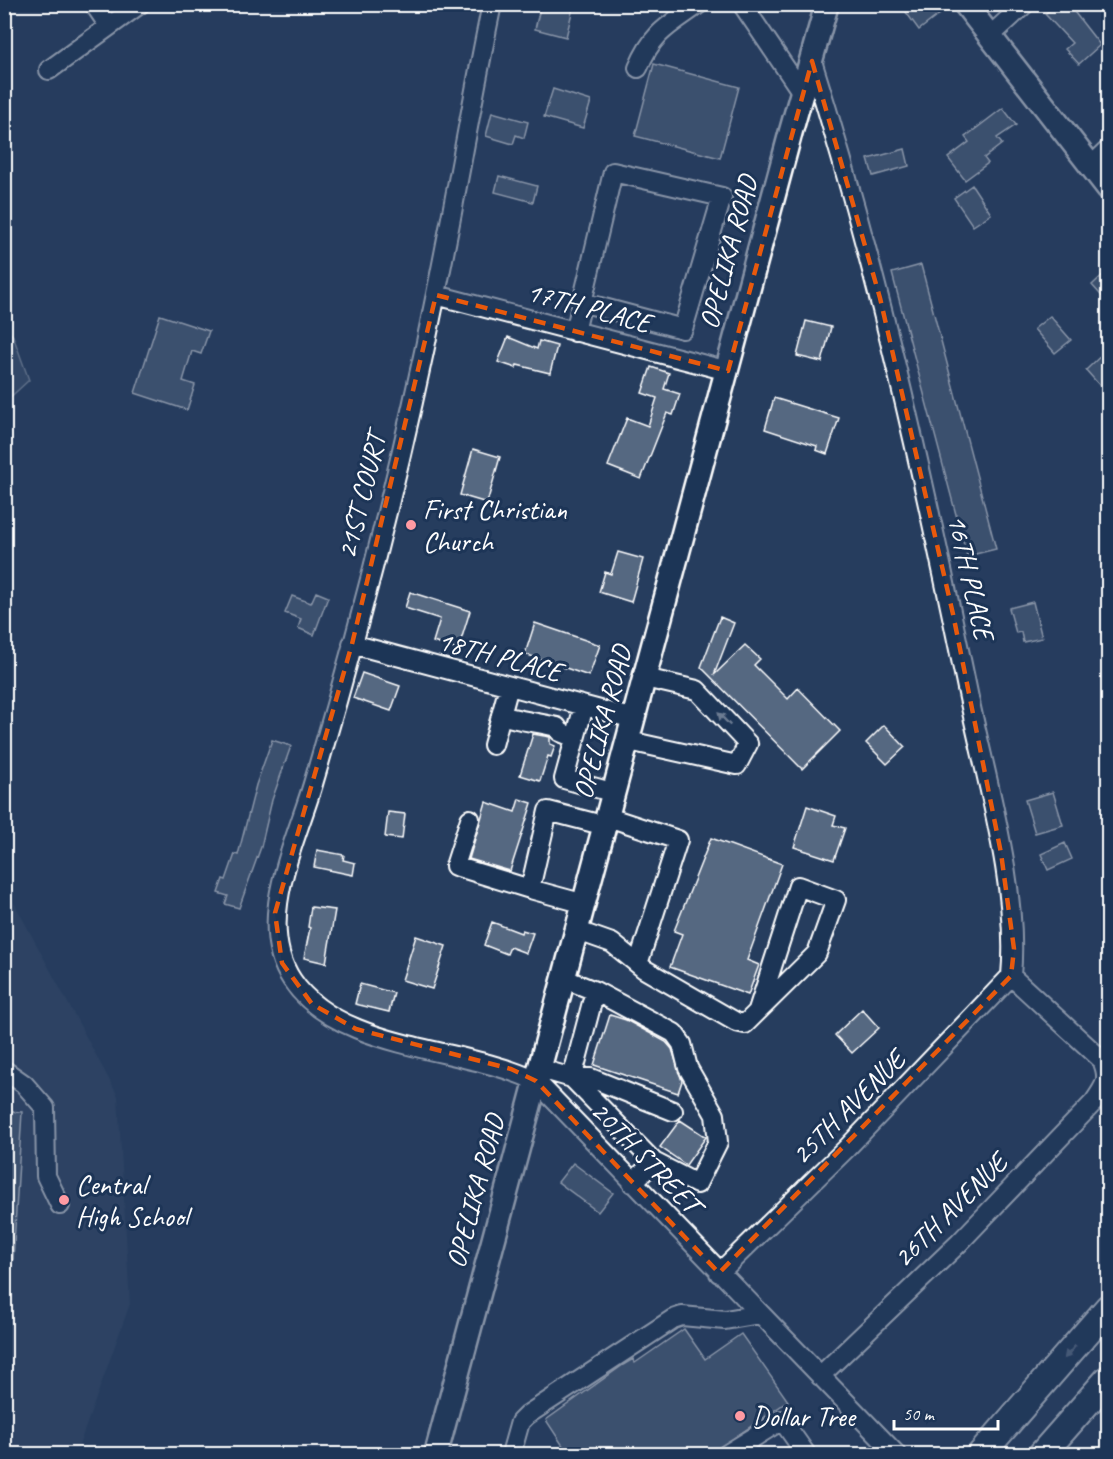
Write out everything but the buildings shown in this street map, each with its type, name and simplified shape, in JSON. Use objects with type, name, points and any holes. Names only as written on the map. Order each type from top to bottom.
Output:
[{"type":"highway","points":[[981,1455],[1108,1308]]},
{"type":"highway","points":[[1042,1455],[1108,1379]]},
{"type":"main road","name":"OPELIKA ROAD","points":[[436,1455],[828,4]]},
{"type":"main road","points":[[965,4],[1108,188]]},
{"type":"street","points":[[94,4],[110,26]]},
{"type":"street","points":[[49,70],[140,4]]},
{"type":"street","name":"21ST COURT","points":[[300,991],[282,963],[275,913],[287,864],[312,786],[352,644],[436,295],[492,4]]},
{"type":"street","points":[[638,68],[648,44],[658,33],[699,4]]},
{"type":"street","points":[[742,4],[802,94]]},
{"type":"street","points":[[990,36],[1025,4]]},
{"type":"street","name":"16TH PLACE","points":[[812,61],[837,141],[877,286],[953,614],[1001,853],[1013,933],[1011,976]]},
{"type":"street","points":[[1091,166],[1108,150]]},
{"type":"street","points":[[575,332],[613,172],[722,197],[682,329],[676,358]]},
{"type":"street","name":"17TH PLACE","points":[[436,295],[728,371]]},
{"type":"street","points":[[581,302],[682,329]]},
{"type":"street","name":"18TH PLACE","points":[[352,644],[584,706],[631,730],[738,765],[748,744],[697,690],[645,678]]},
{"type":"street","points":[[493,745],[509,686]]},
{"type":"street","points":[[550,732],[584,706]]},
{"type":"street","points":[[501,715],[550,732]]},
{"type":"street","points":[[550,732],[564,779],[615,793]]},
{"type":"street","points":[[530,889],[548,811],[607,821],[678,840],[638,964]]},
{"type":"street","points":[[470,819],[455,866],[585,904]]},
{"type":"street","points":[[578,931],[612,943],[638,964],[736,1022],[745,1024],[817,953],[836,900],[798,886],[759,1010]]},
{"type":"street","points":[[1011,976],[1102,1060],[1107,1074]]},
{"type":"street","name":"25TH AVENUE","points":[[720,1273],[846,1149],[1011,976]]},
{"type":"street","points":[[565,979],[675,1034],[682,1044],[688,1068],[715,1114],[718,1142],[697,1184],[654,1162],[572,1078]]},
{"type":"street","name":"20TH STREET","points":[[300,991],[312,1004],[356,1029],[539,1075],[632,1183],[896,1455]]},
{"type":"street","points":[[572,1078],[595,992]]},
{"type":"street","points":[[4,1070],[24,1084],[45,1108],[46,1176],[60,1205]]},
{"type":"street","name":"26TH AVENUE","points":[[820,1376],[959,1243],[1094,1102],[1103,1089],[1107,1074]]},
{"type":"street","points":[[539,1075],[591,1078],[673,1111]]},
{"type":"street","points":[[632,1183],[654,1162]]},
{"type":"street","points":[[511,1455],[520,1422],[527,1415],[673,1319],[682,1316],[724,1320],[760,1314]]},
{"type":"street","points":[[727,1455],[782,1420],[806,1455]]},
{"type":"highlighted area","points":[[812,61],[880,298],[953,614],[1001,853],[1014,949],[1011,976],[719,1273],[536,1081],[511,1069],[356,1029],[312,1004],[282,963],[275,913],[352,644],[436,295],[728,371]]},
{"type":"shaded area","points":[[4,325],[13,336],[29,380],[5,402]]},
{"type":"shaded area","name":"Central High School","points":[[4,884],[118,1096],[130,1304],[76,1454],[5,1454]]},
{"type":"place","name":"First Christian Church","points":[[411,525]]},
{"type":"place","name":"Central High School","points":[[64,1200]]},
{"type":"place","name":"Dollar Tree","points":[[740,1416]]}]
